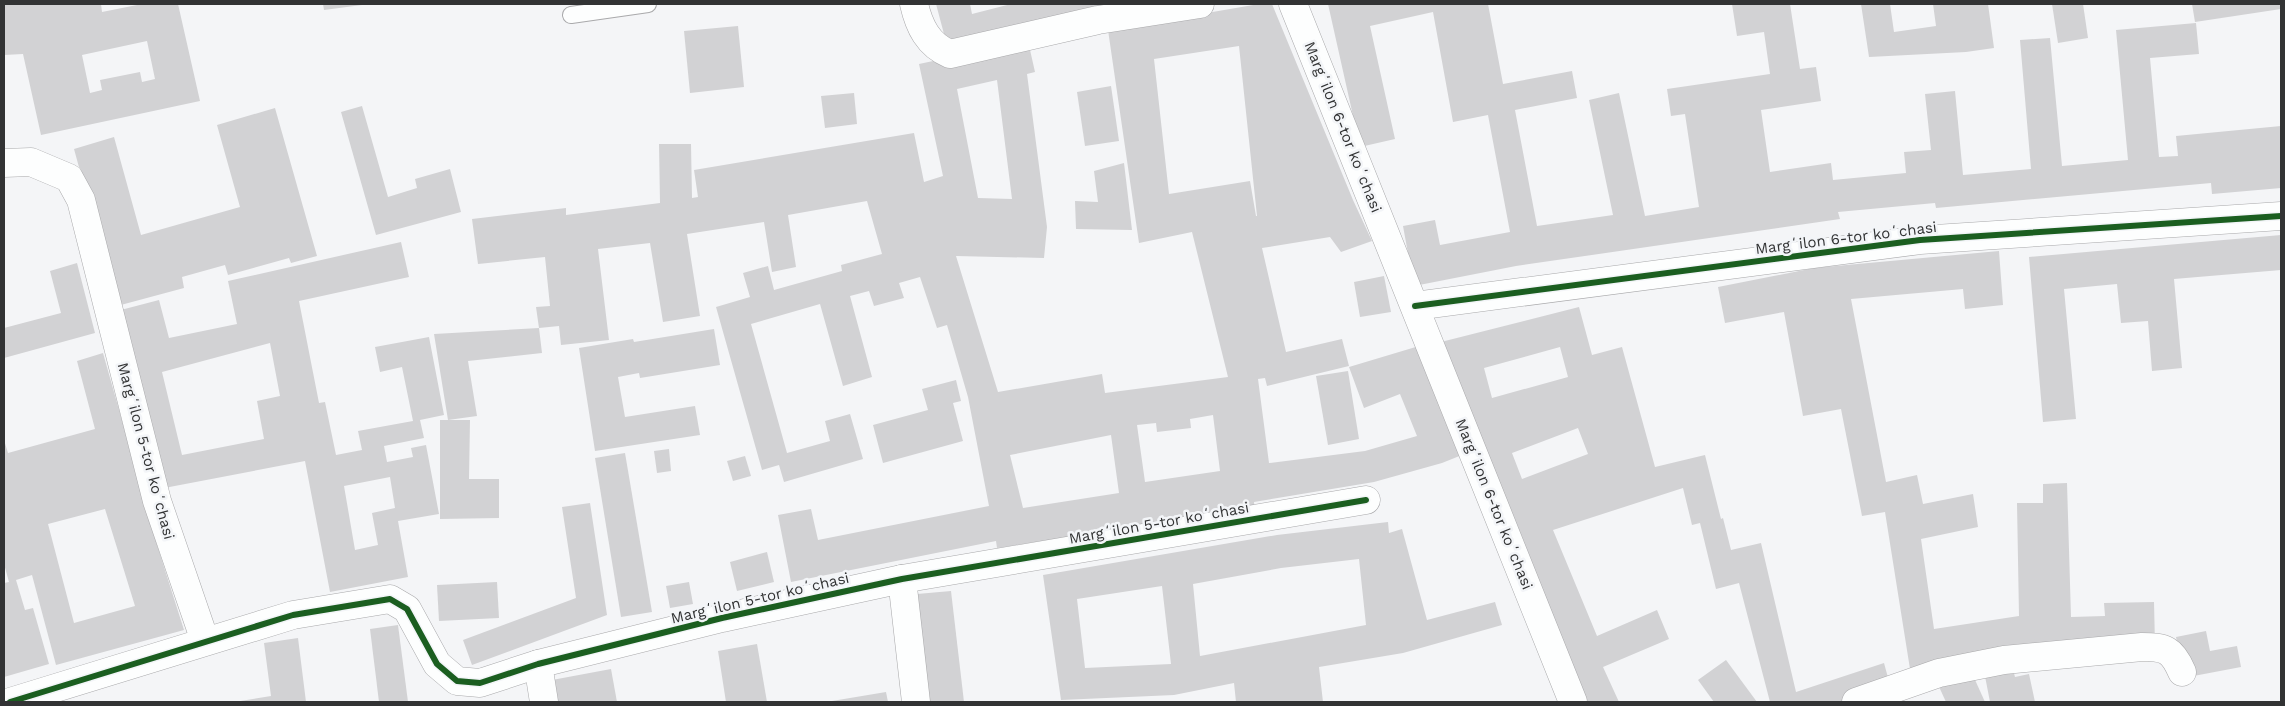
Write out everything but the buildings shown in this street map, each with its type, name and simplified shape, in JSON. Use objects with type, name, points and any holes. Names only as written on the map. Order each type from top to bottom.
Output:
[{"type":"street","points":[[914,4],[925,33],[936,48],[950,54],[1098,20],[1200,4]]},
{"type":"street","name":"Margʻilon 6-tor koʻchasi","points":[[1293,4],[1573,702]]},
{"type":"street","name":"Margʻilon 5-tor koʻchasi","points":[[4,162],[31,162],[55,171],[69,178],[81,200],[156,501],[205,640],[293,615],[390,599],[407,610],[438,664],[457,680],[480,683],[538,664],[722,618],[902,579],[1366,500]]},
{"type":"street","name":"Margʻilon 6-tor koʻchasi","points":[[1415,306],[1920,240],[2281,216]]},
{"type":"street","points":[[902,579],[916,702]]},
{"type":"street","points":[[10,702],[205,640]]},
{"type":"street","points":[[1856,702],[1939,673],[2004,660],[2163,647],[2176,658],[2182,672]]},
{"type":"street","points":[[538,664],[544,702]]},
{"type":"lane","points":[[571,14],[648,4]]},
{"type":"cycle path","points":[[1415,306],[1920,240],[2281,216]]},
{"type":"cycle path","points":[[10,702],[293,615],[390,599],[407,609],[437,664],[457,681],[480,683],[538,664],[722,618],[902,579],[1366,500]]}]
